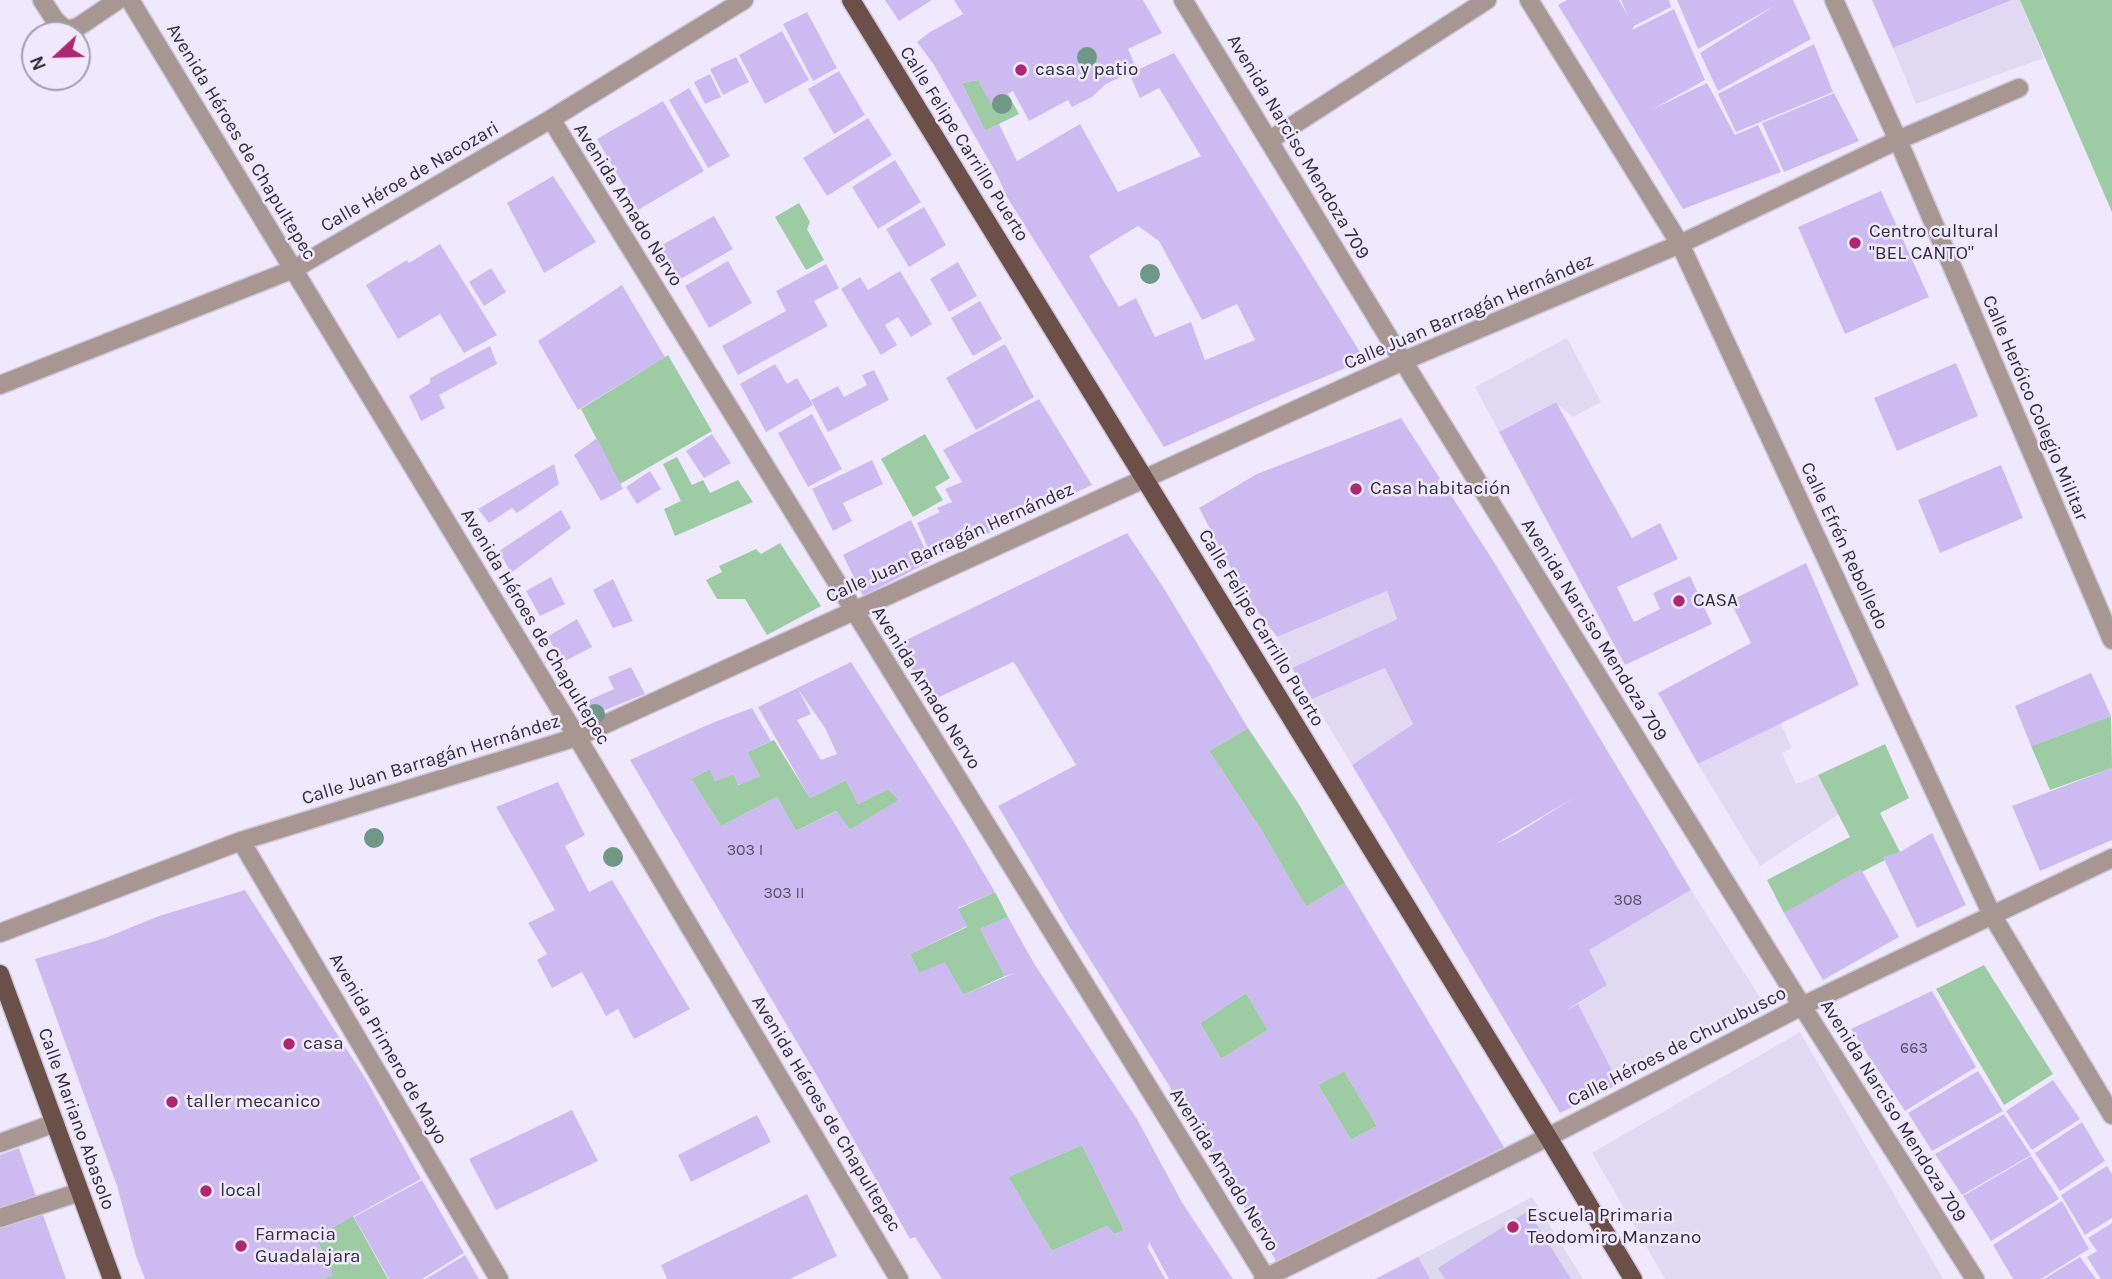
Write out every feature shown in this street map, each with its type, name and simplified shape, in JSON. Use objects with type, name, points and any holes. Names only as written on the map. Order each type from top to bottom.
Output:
[{"type":"main road","name":"Calle Felipe Carrillo Puerto","points":[[851,0],[1633,1279]]},
{"type":"main road","name":"Calle Mariano Abasolo","points":[[0,974],[113,1279]]},
{"type":"street","points":[[42,0],[55,20],[66,30],[78,27],[118,0]]},
{"type":"street","name":"Avenida Héroes de Chapultepec","points":[[130,0],[577,737],[899,1279]]},
{"type":"street","name":"Calle Héroe de Nacozari","points":[[0,385],[294,269],[551,119],[744,0]]},
{"type":"street","name":"Avenida Narciso Mendoza 709","points":[[1183,0],[1802,1006],[1975,1279]]},
{"type":"street","points":[[1270,139],[1487,0]]},
{"type":"street","name":"Calle Efrén Rebolledo","points":[[1529,0],[1680,244],[1992,915],[2112,1115]]},
{"type":"street","name":"Calle Heróico Colegio Militar","points":[[1834,0],[1898,140],[2112,640]]},
{"type":"street","name":"Calle Juan Barragán Hernández","points":[[0,933],[241,841],[577,737],[1403,361],[1680,244],[1898,140],[2019,88]]},
{"type":"street","name":"Avenida Amado Nervo","points":[[551,119],[1265,1278]]},
{"type":"street","name":"Avenida Primero de Mayo","points":[[241,841],[499,1279]]},
{"type":"street","name":"Calle Héroes de Churubusco","points":[[1265,1278],[1802,1006],[2112,858]]},
{"type":"street","points":[[0,1143],[55,1124]]},
{"type":"street","points":[[0,1218],[80,1192]]},
{"type":"shaded area","points":[[2013,0],[2020,0],[2044,58],[1916,104],[1893,48]]},
{"type":"shaded area","points":[[1567,338],[1601,402],[1573,417],[1555,402],[1499,432],[1475,387]]},
{"type":"shaded area","points":[[1387,591],[1397,619],[1292,668],[1277,637]]},
{"type":"shaded area","points":[[1385,668],[1413,724],[1352,765],[1312,699]]},
{"type":"shaded area","points":[[1779,720],[1792,748],[1782,753],[1796,784],[1818,775],[1839,814],[1760,866],[1698,764]]},
{"type":"shaded area","points":[[1691,890],[1767,1008],[1619,1084],[1578,1004],[1607,985],[1589,950]]},
{"type":"shaded area","points":[[1800,1032],[1943,1279],[1665,1279],[1592,1153]]},
{"type":"shaded area","name":"Escuela Primaria Teodomiro Manzano","points":[[1532,1197],[1583,1279],[1375,1279]]},
{"type":"green space","points":[[2020,0],[2112,0],[2112,212]]},
{"type":"green space","points":[[978,80],[991,103],[1008,94],[1019,114],[985,131],[962,83]]},
{"type":"green space","points":[[799,203],[810,222],[807,229],[824,260],[806,270],[775,217]]},
{"type":"green space","points":[[668,355],[712,431],[620,484],[581,409]]},
{"type":"green space","points":[[925,434],[950,478],[935,487],[943,500],[913,517],[881,459]]},
{"type":"green space","points":[[677,457],[692,485],[703,480],[710,493],[738,480],[753,502],[675,536],[664,509],[681,501],[663,464]]},
{"type":"green space","points":[[780,543],[821,606],[767,635],[745,599],[717,599],[706,580],[722,572],[719,566],[756,549],[761,554]]},
{"type":"green space","points":[[2111,716],[2112,768],[2050,790],[2031,746]]},
{"type":"green space","points":[[1248,728],[1298,803],[1345,883],[1306,907],[1260,828],[1209,751]]},
{"type":"green space","points":[[774,740],[810,798],[846,780],[858,804],[888,789],[899,800],[850,830],[836,811],[796,831],[777,797],[721,826],[691,779],[710,769],[715,781],[734,774],[738,785],[760,776],[747,752]]},
{"type":"green space","points":[[1885,744],[1909,798],[1880,813],[1900,852],[1784,913],[1767,880],[1850,837],[1818,775]]},
{"type":"green space","points":[[995,892],[1008,917],[980,929],[1005,976],[963,995],[945,963],[919,973],[910,954],[967,927],[958,909]]},
{"type":"green space","points":[[1984,965],[2053,1074],[2004,1105],[1936,989]]},
{"type":"green space","points":[[1246,993],[1268,1030],[1221,1059],[1200,1023]]},
{"type":"green space","points":[[1344,1071],[1377,1126],[1351,1140],[1318,1085]]},
{"type":"green space","points":[[1082,1145],[1124,1230],[1114,1234],[1107,1226],[1052,1251],[1008,1177]]},
{"type":"green space","points":[[353,1216],[388,1279],[323,1279],[332,1275],[316,1237]]},
{"type":"building","points":[[885,0],[932,0],[899,21]]},
{"type":"building","points":[[954,0],[1143,0],[1162,33],[1128,49],[1137,70],[1174,53],[1365,360],[1164,447],[1007,197],[934,65],[917,42],[963,14]],"holes":[[[1129,73],[1140,98],[1159,88],[1201,156],[1118,192],[1080,124],[1017,161],[999,124],[985,131],[962,83],[978,80],[991,104],[1013,91],[1029,121],[1068,100],[1072,107],[1092,97],[1106,84]],[[1138,226],[1159,241],[1202,320],[1237,304],[1255,340],[1205,360],[1191,322],[1155,337],[1136,298],[1119,307],[1089,256]]]},
{"type":"building","points":[[1567,0],[1619,0],[1628,16],[1621,0],[1669,0],[1671,7],[1634,26],[1632,30],[1674,9],[1705,80],[1651,110],[1707,83],[1735,135],[1758,125],[1781,172],[1683,209],[1558,5]]},
{"type":"building","points":[[1677,0],[1793,0],[1811,39],[1718,91],[1700,53],[1776,5],[1698,49]]},
{"type":"building","points":[[1872,0],[2012,0],[1893,48]]},
{"type":"building","points":[[807,12],[837,68],[813,81],[783,24]]},
{"type":"building","points":[[782,31],[809,80],[765,104],[739,55]]},
{"type":"building","points":[[1814,44],[1833,92],[1736,132],[1718,94]]},
{"type":"building","points":[[736,57],[749,82],[723,95],[710,69]]},
{"type":"building","points":[[839,71],[865,115],[834,134],[808,89]]},
{"type":"building","points":[[710,74],[721,97],[705,104],[694,82]]},
{"type":"building","points":[[689,88],[730,156],[708,168],[669,100]]},
{"type":"building","points":[[1834,93],[1859,141],[1784,172],[1762,123]]},
{"type":"building","points":[[663,101],[704,171],[638,210],[597,139]]},
{"type":"building","points":[[868,118],[892,155],[827,196],[803,158]]},
{"type":"building","points":[[895,160],[921,202],[878,229],[852,187]]},
{"type":"building","points":[[553,176],[596,242],[544,273],[507,203]]},
{"type":"building","name":"Centro cultural \"BEL CANTO\"","points":[[1881,191],[1929,297],[1845,334],[1798,227]]},
{"type":"building","points":[[924,207],[946,245],[909,267],[886,229]]},
{"type":"building","points":[[714,216],[733,249],[679,280],[660,246]]},
{"type":"building","points":[[440,244],[497,335],[464,353],[440,314],[398,339],[366,285]]},
{"type":"building","points":[[728,261],[752,303],[709,328],[685,286]]},
{"type":"building","points":[[958,262],[977,296],[949,312],[930,279]]},
{"type":"building","points":[[826,264],[839,288],[814,301],[828,326],[738,375],[722,346],[786,311],[776,291]]},
{"type":"building","points":[[491,268],[506,292],[484,306],[469,282]]},
{"type":"building","points":[[900,271],[932,324],[911,337],[898,317],[885,325],[897,345],[881,355],[841,289],[860,277],[868,290]]},
{"type":"building","points":[[622,285],[665,357],[578,410],[538,341]]},
{"type":"building","points":[[980,301],[1002,339],[973,356],[951,318]]},
{"type":"building","points":[[1005,344],[1034,397],[976,430],[946,378]]},
{"type":"building","points":[[490,346],[497,364],[439,395],[445,408],[421,421],[409,396],[430,383],[430,378]]},
{"type":"building","points":[[1956,363],[1978,416],[1897,451],[1874,398]]},
{"type":"building","points":[[775,364],[787,384],[797,378],[813,405],[766,432],[740,384]]},
{"type":"building","points":[[874,370],[889,400],[828,432],[811,400],[838,386],[844,397],[867,385],[862,375]]},
{"type":"building","points":[[1039,399],[1092,485],[933,559],[917,523],[940,512],[937,508],[952,502],[945,489],[962,482],[943,450]]},
{"type":"building","points":[[1556,402],[1632,538],[1660,523],[1678,559],[1617,587],[1634,622],[1660,609],[1653,593],[1690,576],[1712,624],[1625,665],[1499,432]]},
{"type":"building","points":[[812,414],[842,469],[808,487],[778,433]]},
{"type":"building","points":[[1401,418],[1494,562],[1691,890],[1589,950],[1607,985],[1565,1011],[1578,1004],[1619,1084],[1560,1113],[1352,765],[1413,724],[1385,668],[1312,699],[1292,668],[1397,619],[1387,591],[1277,637],[1244,593],[1199,508],[1257,474]],"holes":[[[1575,797],[1518,833],[1494,845]]]},
{"type":"building","points":[[712,434],[731,463],[704,478],[686,451]]},
{"type":"building","points":[[597,438],[623,489],[601,501],[574,455]]},
{"type":"building","points":[[872,460],[883,484],[843,503],[852,521],[833,531],[812,489]]},
{"type":"building","points":[[554,464],[559,484],[517,513],[512,508],[489,523],[478,509]]},
{"type":"building","points":[[2001,465],[2023,518],[1940,553],[1918,500]]},
{"type":"building","points":[[650,471],[661,489],[637,504],[626,487]]},
{"type":"building","points":[[561,510],[571,528],[511,573],[499,551]]},
{"type":"building","points":[[911,520],[931,561],[863,596],[843,555]]},
{"type":"building","points":[[1127,533],[1165,590],[1248,728],[1209,751],[1260,828],[1306,907],[1345,883],[1504,1147],[1276,1261],[998,806],[1076,765],[1015,664],[1013,662],[933,700],[896,645]],"holes":[[[1246,993],[1268,1030],[1221,1059],[1200,1023]],[[1344,1071],[1377,1126],[1351,1140],[1318,1085]]]},
{"type":"building","points":[[1806,563],[1859,685],[1698,764],[1658,693],[1751,643],[1730,601]]},
{"type":"building","points":[[551,577],[565,604],[540,616],[526,591]]},
{"type":"building","points":[[613,579],[633,621],[613,628],[593,590]]},
{"type":"building","points":[[577,619],[592,647],[563,662],[547,637]]},
{"type":"building","points":[[851,662],[995,892],[958,908],[967,926],[910,954],[919,973],[945,962],[963,995],[1015,973],[1005,976],[980,929],[1008,917],[1035,965],[1137,1119],[1183,1204],[1233,1279],[1169,1279],[1149,1242],[1148,1248],[1165,1279],[942,1279],[915,1237],[910,1239],[630,760],[752,708],[771,741],[747,752],[760,776],[738,785],[734,774],[715,781],[710,769],[691,779],[721,826],[777,797],[796,831],[837,811],[850,830],[899,800],[888,789],[858,804],[846,780],[810,798],[758,707]],"holes":[[[798,689],[825,728],[837,754],[821,760],[797,720],[811,714]],[[1082,1145],[1124,1230],[1114,1234],[1107,1226],[1052,1251],[1008,1177]]]},
{"type":"building","points":[[631,667],[645,694],[595,714],[587,701],[614,689],[608,677]]},
{"type":"building","points":[[2091,673],[2111,716],[2031,746],[2015,706]]},
{"type":"building","points":[[2112,768],[2112,840],[2040,871],[2012,806]]},
{"type":"building","points":[[558,782],[585,835],[565,846],[589,892],[612,880],[690,1009],[634,1039],[618,1009],[606,1016],[582,972],[552,988],[537,960],[547,954],[528,923],[555,910],[496,807]]},
{"type":"building","points":[[1932,833],[1966,905],[1917,928],[1883,857],[1900,852]]},
{"type":"building","points":[[1861,869],[1899,937],[1823,980],[1784,913]]},
{"type":"building","points":[[245,890],[367,1081],[421,1179],[316,1237],[333,1275],[323,1279],[145,1279],[117,1186],[35,959],[105,938],[159,916]]},
{"type":"building","points":[[1932,991],[1976,1067],[1905,1111],[1851,1029]]},
{"type":"building","points":[[1978,1071],[2003,1111],[1932,1151],[1908,1113]]},
{"type":"building","points":[[2053,1080],[2080,1119],[2032,1150],[2006,1111]]},
{"type":"building","points":[[572,1110],[598,1161],[496,1210],[469,1159]]},
{"type":"building","points":[[2004,1114],[2031,1155],[1962,1195],[1935,1154]]},
{"type":"building","points":[[757,1115],[771,1142],[691,1182],[678,1155]]},
{"type":"building","points":[[2082,1122],[2105,1161],[2060,1191],[2035,1153]]},
{"type":"building","points":[[19,1148],[36,1196],[0,1208],[0,1155]]},
{"type":"building","points":[[2031,1156],[2059,1199],[1991,1241],[1963,1196]]},
{"type":"building","points":[[2107,1166],[2112,1174],[2112,1218],[2085,1235],[2061,1195]]},
{"type":"building","points":[[422,1180],[464,1253],[422,1279],[389,1279],[354,1217]]},
{"type":"building","points":[[807,1194],[837,1256],[790,1279],[667,1279],[661,1265]]},
{"type":"building","points":[[2062,1201],[2089,1249],[2041,1279],[2013,1279],[1993,1245]]},
{"type":"building","points":[[1528,1211],[1571,1279],[1445,1279],[1438,1268]]},
{"type":"building","points":[[42,1212],[66,1279],[0,1279],[0,1226]]},
{"type":"building","points":[[2112,1223],[2112,1279],[2101,1279],[2087,1257],[2097,1251],[2088,1238]]},
{"type":"building","points":[[465,1255],[479,1279],[426,1279]]},
{"type":"building","points":[[1418,1257],[1430,1279],[1375,1279],[1391,1271]]},
{"type":"building","points":[[2080,1257],[2096,1279],[2044,1279]]},
{"type":"place","name":"casa y patio","points":[[1021,70]]},
{"type":"place","name":"Centro cultural \"BEL CANTO\"","points":[[1855,243]]},
{"type":"place","name":"Casa habitación","points":[[1356,489]]},
{"type":"place","name":"CASA","points":[[1679,601]]},
{"type":"place","name":"casa","points":[[289,1044]]},
{"type":"place","name":"taller mecanico","points":[[172,1102]]},
{"type":"place","name":"local","points":[[206,1191]]},
{"type":"place","name":"Escuela Primaria Teodomiro Manzano","points":[[1513,1227]]},
{"type":"place","name":"Farmacia Guadalajara","points":[[241,1246]]}]
